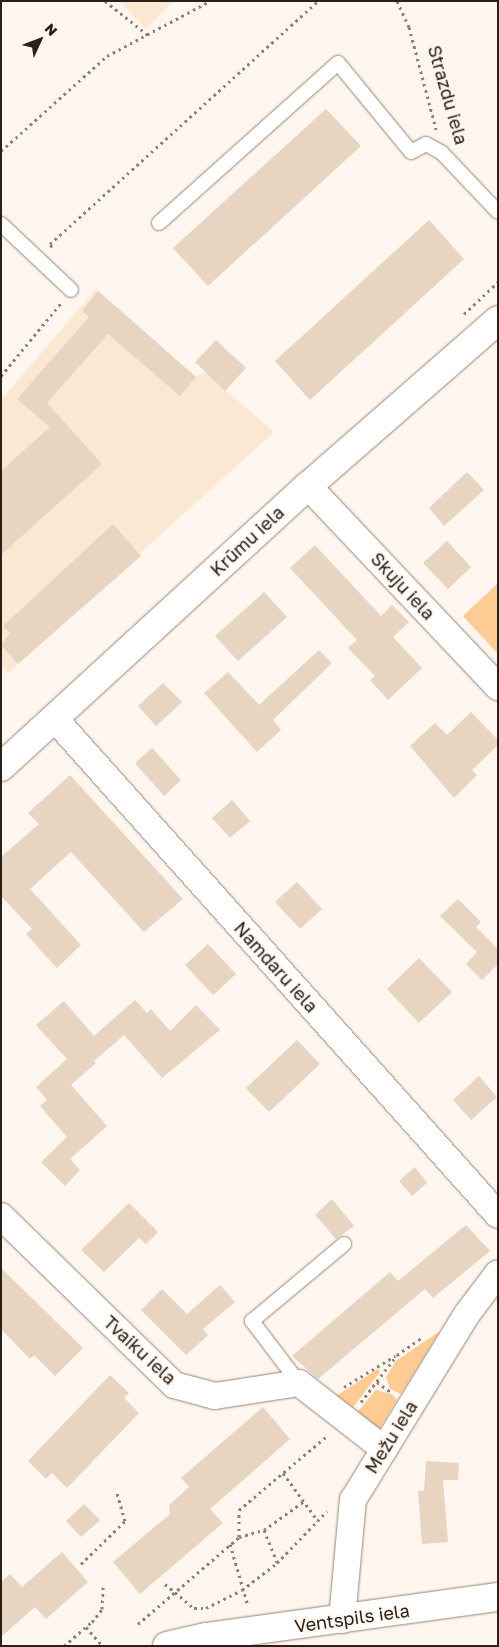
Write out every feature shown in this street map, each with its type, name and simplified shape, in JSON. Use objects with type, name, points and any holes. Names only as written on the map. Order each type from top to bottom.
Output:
[{"type":"street","name":"Krūmu iela","points":[[1,768],[308,486],[498,320]]},
{"type":"street","name":"Skuju iela","points":[[308,486],[498,687]]},
{"type":"street","name":"Namdaru iela","points":[[54,718],[498,1215]]},
{"type":"street","name":"Tvaiku iela","points":[[1,1216],[174,1385],[215,1396],[299,1382]]},
{"type":"street","name":"Mežu iela","points":[[342,1620],[352,1500],[467,1314],[498,1273]]},
{"type":"street","points":[[299,1382],[384,1449]]},
{"type":"street","name":"Ventspils iela","points":[[210,1641],[257,1631],[498,1597]]},
{"type":"street","points":[[167,1646],[210,1641]]},
{"type":"lane","points":[[159,223],[338,63],[411,152],[426,144],[442,153]]},
{"type":"lane","name":"Strazdu iela","points":[[442,153],[498,212]]},
{"type":"lane","points":[[1,224],[71,290]]},
{"type":"lane","points":[[299,1382],[252,1321],[344,1244]]},
{"type":"path","points":[[105,1],[148,35]]},
{"type":"path","points":[[1,151],[107,56],[210,1]]},
{"type":"path","points":[[54,252],[50,244],[318,1]]},
{"type":"path","name":"Strazdu iela","points":[[397,1],[410,27],[442,153]]},
{"type":"path","points":[[464,314],[498,282]]},
{"type":"path","points":[[1,376],[71,290]]},
{"type":"path","points":[[322,1401],[427,1335]]},
{"type":"path","points":[[239,1537],[239,1510],[346,1419],[397,1355]]},
{"type":"path","points":[[377,1382],[393,1393]]},
{"type":"path","points":[[284,1473],[318,1520]]},
{"type":"path","points":[[81,1564],[126,1520],[116,1490]]},
{"type":"path","points":[[138,1624],[239,1537],[264,1530],[304,1501]]},
{"type":"path","points":[[165,1584],[173,1593],[194,1608],[206,1608],[242,1590],[277,1563],[330,1508]]},
{"type":"path","points":[[264,1530],[277,1563]]},
{"type":"path","points":[[230,1544],[242,1590],[257,1631]]},
{"type":"path","points":[[64,1646],[86,1627],[102,1609],[103,1587]]},
{"type":"path","points":[[86,1627],[102,1644]]},
{"type":"shaded area","points":[[119,1],[173,1],[146,29]]},
{"type":"shaded area","points":[[96,289],[196,377],[205,372],[274,432],[8,673],[1,667],[1,400]]},
{"type":"shaded area","points":[[498,583],[498,654],[463,616]]},
{"type":"shaded area","points":[[440,1331],[401,1394],[390,1389],[386,1377],[396,1361]]},
{"type":"shaded area","points":[[378,1369],[380,1372],[348,1414],[330,1400]]},
{"type":"shaded area","points":[[376,1390],[393,1395],[397,1400],[376,1434],[353,1417]]},
{"type":"building","points":[[326,109],[361,146],[208,286],[173,248]]},
{"type":"building","points":[[429,220],[464,259],[310,400],[275,361]]},
{"type":"building","points":[[98,291],[196,377],[180,396],[108,334],[47,403],[102,464],[1,555],[1,471],[50,427],[17,399],[89,317],[82,311]]},
{"type":"building","points":[[216,340],[246,368],[225,391],[195,362]]},
{"type":"building","points":[[467,472],[484,490],[444,526],[429,508]]},
{"type":"building","points":[[113,524],[141,556],[18,664],[1,645],[10,633],[3,626]]},
{"type":"building","points":[[447,541],[471,567],[448,589],[423,563]]},
{"type":"building","points":[[315,545],[381,616],[392,605],[409,622],[393,637],[422,668],[388,700],[370,680],[375,676],[348,648],[357,640],[290,568]]},
{"type":"building","points":[[264,592],[287,617],[238,661],[215,636]]},
{"type":"building","points":[[319,650],[332,663],[273,720],[281,730],[257,752],[204,693],[228,672],[259,705]]},
{"type":"building","points":[[163,683],[182,702],[156,726],[138,706]]},
{"type":"building","points":[[471,712],[498,740],[498,745],[472,770],[477,775],[454,798],[410,746],[435,723],[447,735]]},
{"type":"building","points":[[152,748],[181,780],[164,796],[135,763]]},
{"type":"building","points":[[70,775],[183,899],[144,932],[71,852],[30,889],[81,945],[57,968],[26,934],[32,929],[1,896],[1,857],[39,824],[28,813]]},
{"type":"building","points":[[232,800],[250,821],[230,838],[212,818]]},
{"type":"building","points":[[297,882],[322,909],[300,929],[275,902]]},
{"type":"building","points":[[458,899],[481,922],[476,927],[498,949],[498,964],[482,980],[466,964],[477,952],[440,916]]},
{"type":"building","points":[[208,944],[236,974],[213,995],[185,965]]},
{"type":"building","points":[[419,958],[452,992],[419,1023],[387,989]]},
{"type":"building","points":[[135,1000],[147,1013],[151,1009],[170,1031],[196,1005],[220,1030],[162,1078],[124,1035],[94,1061],[96,1063],[71,1085],[107,1126],[70,1159],[80,1170],[65,1186],[41,1162],[67,1137],[40,1106],[47,1100],[36,1087],[67,1059],[36,1025],[64,1001],[94,1036]]},
{"type":"building","points":[[297,1040],[320,1064],[269,1112],[246,1088]]},
{"type":"building","points":[[479,1076],[497,1097],[471,1120],[453,1100]]},
{"type":"building","points":[[415,1167],[427,1183],[412,1196],[399,1181]]},
{"type":"building","points":[[332,1199],[354,1226],[336,1239],[315,1215]]},
{"type":"building","points":[[129,1203],[158,1232],[146,1244],[139,1238],[104,1272],[81,1250]]},
{"type":"building","points":[[466,1225],[490,1251],[433,1298],[425,1289],[318,1379],[292,1356],[390,1272],[398,1281]]},
{"type":"building","points":[[1,1268],[83,1348],[55,1376],[34,1355],[30,1359],[1,1329]]},
{"type":"building","points":[[220,1285],[235,1302],[203,1329],[208,1335],[186,1355],[141,1310],[162,1289],[187,1314]]},
{"type":"building","points":[[110,1375],[129,1393],[124,1398],[139,1413],[67,1488],[52,1473],[46,1479],[28,1461]]},
{"type":"building","points":[[263,1407],[290,1439],[210,1509],[223,1523],[140,1594],[113,1562],[170,1514],[169,1505],[189,1487],[181,1478]]},
{"type":"building","points":[[426,1461],[459,1463],[458,1480],[443,1480],[448,1542],[422,1544],[418,1491],[424,1491]]},
{"type":"building","points":[[84,1504],[100,1520],[81,1537],[66,1521]]},
{"type":"building","points":[[62,1552],[88,1582],[46,1619],[35,1607],[1,1637],[1,1582],[10,1574],[22,1587]]}]
